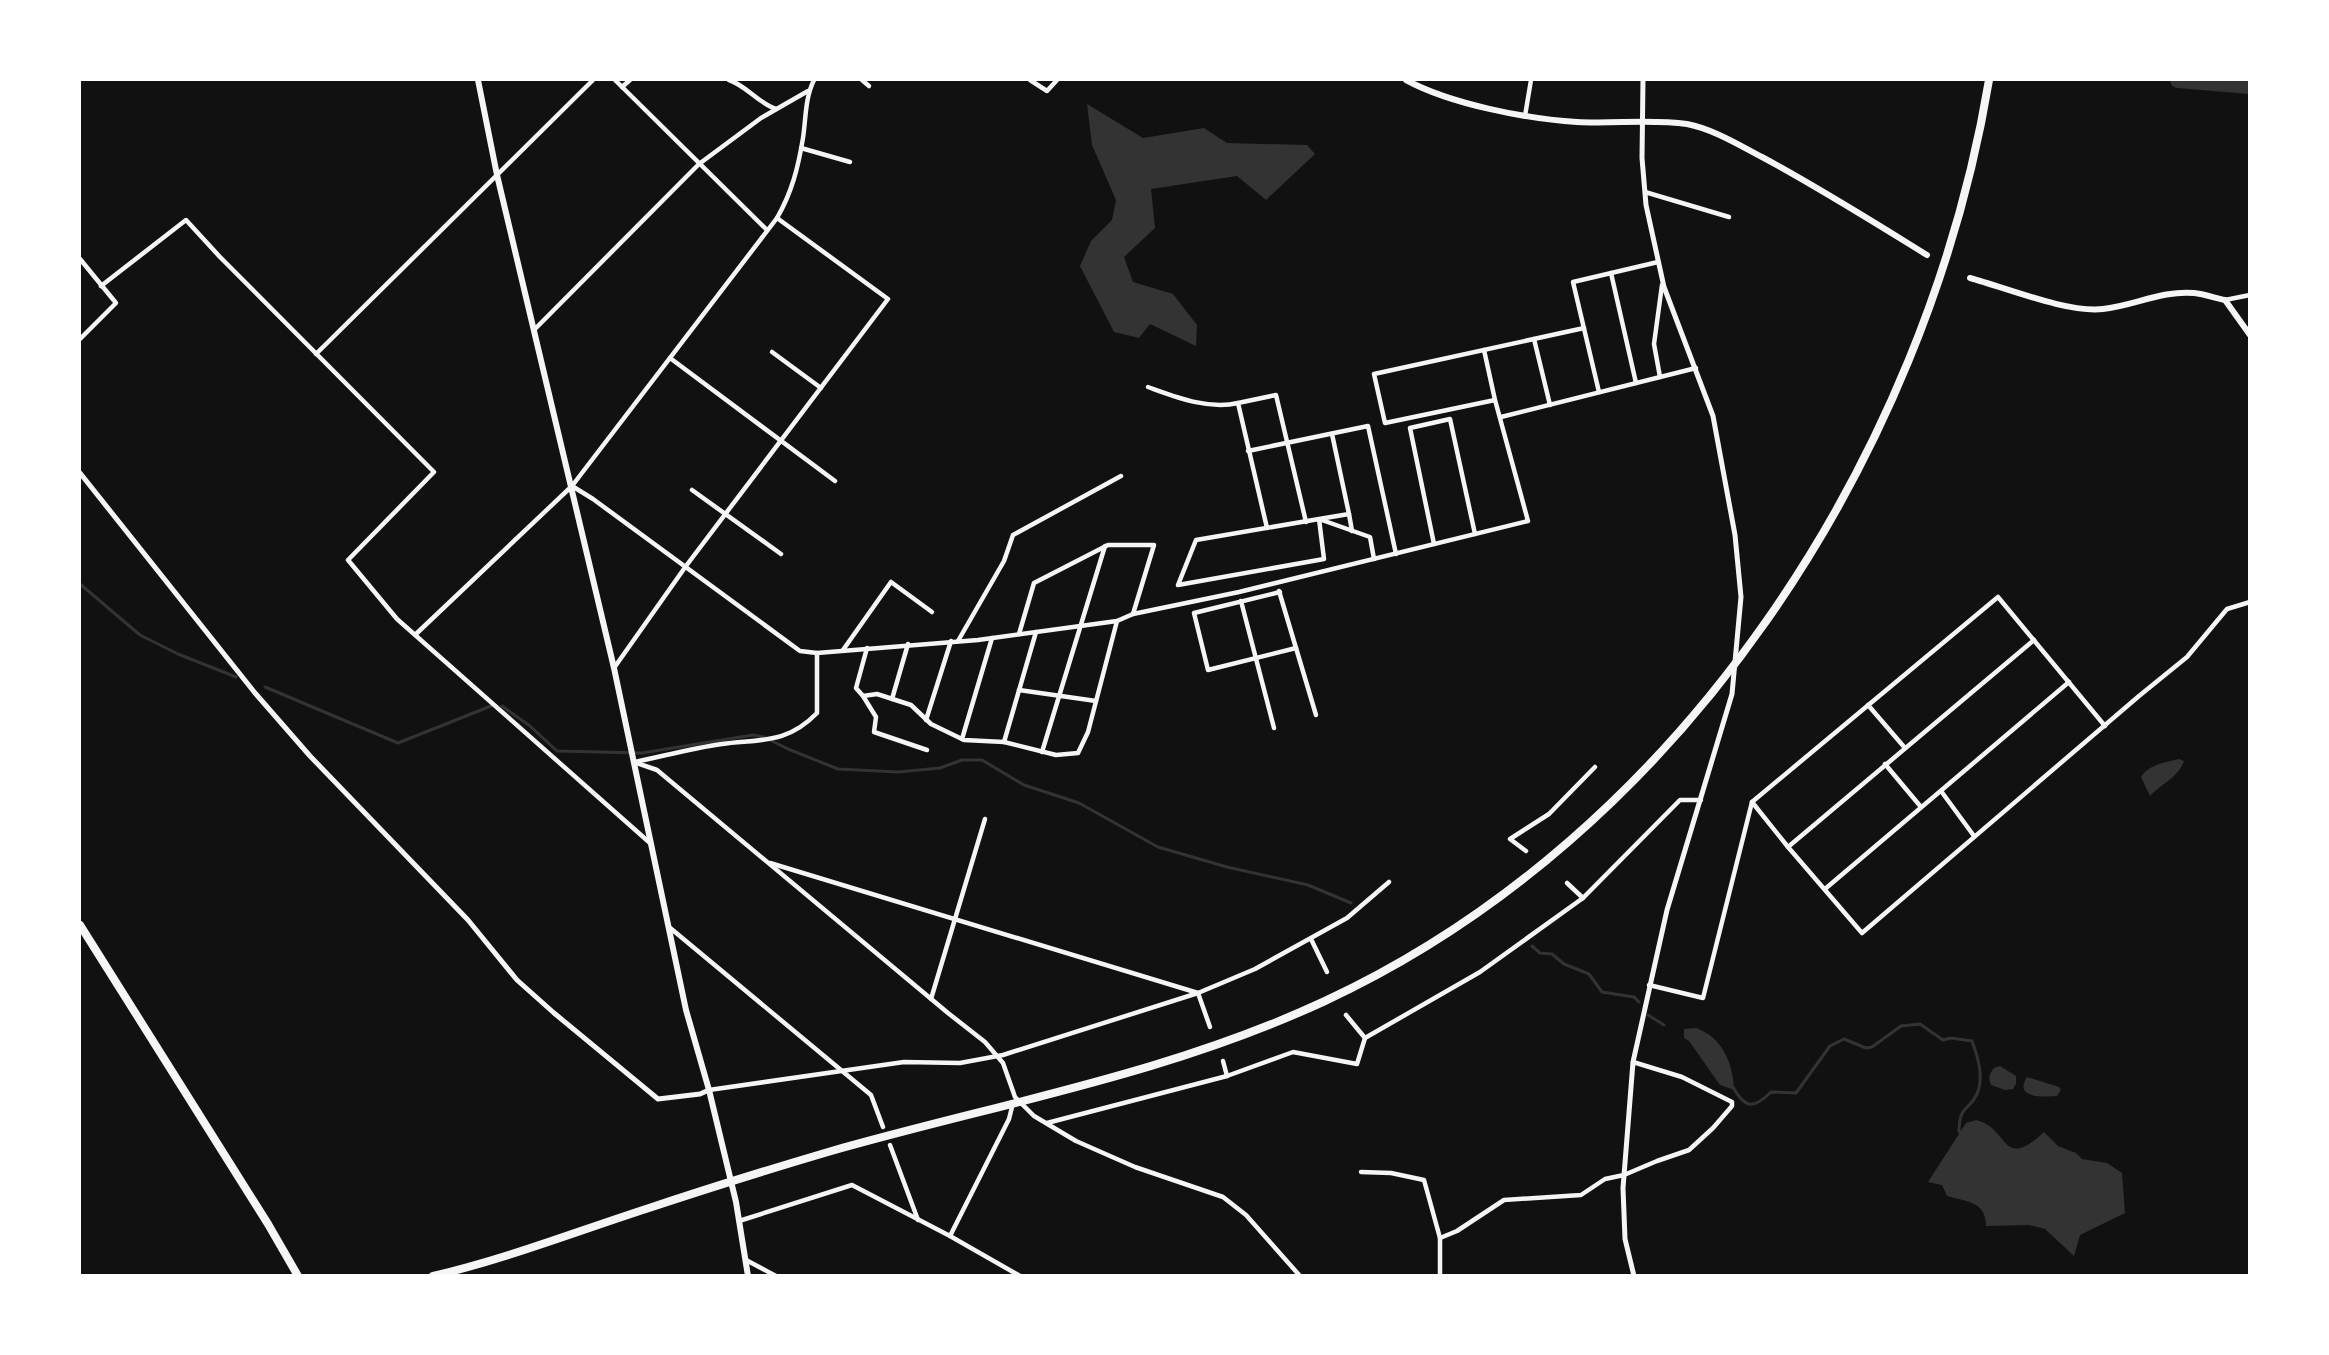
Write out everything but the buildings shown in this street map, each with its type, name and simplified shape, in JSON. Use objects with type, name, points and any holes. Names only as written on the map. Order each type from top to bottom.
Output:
[{"type":"highway","points":[[433,1275],[514,1254],[752,1174],[1168,1062],[1255,1030],[1328,999],[1422,948],[1473,914],[1547,859],[1627,786],[1691,717],[1746,649],[1797,574],[1835,512],[1871,447],[1904,375],[1928,313],[1967,189],[1989,80]]},
{"type":"highway","points":[[80,925],[298,1275]]},
{"type":"main road","points":[[478,80],[497,174],[614,668],[686,1010],[709,1090],[739,1221],[748,1275]]},
{"type":"main road","points":[[1406,80],[1423,89],[1525,116],[1579,122],[1644,121],[1689,125],[1729,139],[1835,199],[1927,255]]},
{"type":"main road","points":[[1970,278],[2072,308],[2103,309],[2154,298],[2192,293],[2225,300],[2250,335]]},
{"type":"street","points":[[316,354],[593,80]]},
{"type":"street","points":[[615,80],[767,230]]},
{"type":"street","points":[[622,87],[630,80]]},
{"type":"street","points":[[729,80],[746,89],[765,105],[776,109]]},
{"type":"street","points":[[416,634],[572,486],[777,218],[790,195],[801,148],[808,91],[814,80]]},
{"type":"street","points":[[862,80],[869,86]]},
{"type":"street","points":[[1030,80],[1047,91],[1057,80]]},
{"type":"street","points":[[1525,116],[1531,80]]},
{"type":"street","points":[[1634,1275],[1625,1239],[1624,1175],[1633,1062],[1649,985],[1679,868],[1732,694],[1741,597],[1739,566],[1727,488],[1713,416],[1663,282],[1658,262],[1645,192],[1642,158],[1643,80]]},
{"type":"street","points":[[535,328],[699,164],[761,118],[808,91]]},
{"type":"street","points":[[801,148],[850,162]]},
{"type":"street","points":[[1645,192],[1730,218]]},
{"type":"street","points":[[614,668],[686,566],[888,299],[777,218]]},
{"type":"street","points":[[101,286],[186,220],[434,472],[348,560],[397,619],[651,844]]},
{"type":"street","points":[[80,258],[116,303],[80,339]]},
{"type":"street","points":[[1599,392],[1573,282],[1658,262]]},
{"type":"street","points":[[1611,273],[1636,383]]},
{"type":"street","points":[[1660,377],[1654,344],[1663,282]]},
{"type":"street","points":[[2225,300],[2250,295]]},
{"type":"street","points":[[1495,400],[1385,423],[1374,374],[1584,328]]},
{"type":"street","points":[[1534,339],[1550,405]]},
{"type":"street","points":[[572,486],[686,566],[800,651],[817,652],[992,638],[1117,621],[1133,614],[1277,583],[1528,521],[1495,400],[1484,350]]},
{"type":"street","points":[[772,352],[821,387]]},
{"type":"street","points":[[669,358],[835,481]]},
{"type":"street","points":[[1501,417],[1696,368]]},
{"type":"street","points":[[1148,387],[1188,401],[1230,405],[1276,395],[1306,522]]},
{"type":"street","points":[[1238,403],[1267,528]]},
{"type":"street","points":[[1434,544],[1410,428],[1450,418],[1475,534]]},
{"type":"street","points":[[1248,451],[1368,426],[1396,554]]},
{"type":"street","points":[[1332,434],[1352,531]]},
{"type":"street","points":[[80,473],[291,735],[468,920],[517,980],[658,1099],[904,1062],[960,1063],[997,1056],[1198,993],[1255,969],[1347,918],[1389,882]]},
{"type":"street","points":[[958,640],[1004,561],[1013,535],[1121,476]]},
{"type":"street","points":[[692,490],[781,554]]},
{"type":"street","points":[[1319,519],[1324,559],[1178,585],[1196,540],[1306,522],[1319,519],[1349,514]]},
{"type":"street","points":[[1319,519],[1370,537],[1374,559]]},
{"type":"street","points":[[1019,634],[1034,583],[1108,545],[1154,545],[1133,614]]},
{"type":"street","points":[[1042,752],[1105,546]]},
{"type":"street","points":[[843,650],[891,582],[932,612]]},
{"type":"street","points":[[1277,583],[1316,715]]},
{"type":"street","points":[[1280,592],[1194,613],[1208,670],[1296,648]]},
{"type":"street","points":[[1649,985],[1703,998],[1752,801],[1998,597],[2104,726]]},
{"type":"street","points":[[1241,601],[1275,728]]},
{"type":"street","points":[[1752,801],[1788,847],[1863,933],[1974,836],[2187,657],[2227,609],[2250,602]]},
{"type":"street","points":[[863,696],[877,694],[911,705],[931,724],[962,739],[1004,742],[1056,755],[1078,753],[1088,732],[1117,621]]},
{"type":"street","points":[[1004,742],[1036,632]]},
{"type":"street","points":[[962,739],[992,638]]},
{"type":"street","points":[[1788,847],[2034,640]]},
{"type":"street","points":[[927,720],[951,641]]},
{"type":"street","points":[[892,699],[908,644]]},
{"type":"street","points":[[867,648],[856,688],[876,717],[874,732],[927,750]]},
{"type":"street","points":[[633,760],[723,744],[762,741],[804,727],[817,713],[817,652]]},
{"type":"street","points":[[1826,889],[2069,682]]},
{"type":"street","points":[[1019,690],[1060,694],[1096,701]]},
{"type":"street","points":[[1868,705],[1905,748]]},
{"type":"street","points":[[633,760],[657,770],[985,1042],[1003,1064],[1015,1097],[1034,1116],[1076,1141],[1135,1167],[1223,1197],[1246,1215],[1300,1275]]},
{"type":"street","points":[[1885,764],[1921,807]]},
{"type":"street","points":[[1526,851],[1510,840],[1549,814],[1595,767]]},
{"type":"street","points":[[1941,791],[1974,836]]},
{"type":"street","points":[[1047,1123],[1227,1076],[1293,1052],[1358,1064],[1365,1038],[1480,972],[1583,898],[1680,800],[1701,800]]},
{"type":"street","points":[[932,999],[985,819]]},
{"type":"street","points":[[767,862],[1198,993]]},
{"type":"street","points":[[1567,884],[1583,898]]},
{"type":"street","points":[[668,927],[871,1095],[883,1127]]},
{"type":"street","points":[[1311,939],[1327,972]]},
{"type":"street","points":[[1198,993],[1210,1027]]},
{"type":"street","points":[[1346,1015],[1365,1038]]},
{"type":"street","points":[[1223,1061],[1227,1076]]},
{"type":"street","points":[[1440,1238],[1457,1231],[1504,1200],[1581,1195],[1605,1179],[1624,1175],[1689,1150],[1732,1106],[1732,1102],[1683,1077],[1633,1062]]},
{"type":"street","points":[[950,1236],[1008,1119],[1015,1097]]},
{"type":"street","points":[[890,1145],[918,1220]]},
{"type":"street","points":[[1361,1172],[1391,1173],[1424,1180],[1440,1238],[1440,1275]]},
{"type":"street","points":[[739,1221],[852,1185],[1020,1275]]},
{"type":"street","points":[[746,1260],[776,1275]]},
{"type":"shaded area","points":[[1087,104],[1143,138],[1204,128],[1227,143],[1307,145],[1315,154],[1266,200],[1237,176],[1151,189],[1155,228],[1124,257],[1133,282],[1173,294],[1197,325],[1196,346],[1150,324],[1139,338],[1114,332],[1080,266],[1091,241],[1112,220],[1116,200],[1092,145]]},
{"type":"shaded area","points":[[2179,759],[2184,761],[2182,767],[2150,796],[2141,777],[2144,773],[2158,765]]},
{"type":"shaded area","points":[[1696,1028],[1713,1038],[1725,1053],[1729,1061],[1734,1090],[1720,1085],[1689,1041],[1684,1038],[1684,1029]]},
{"type":"shaded area","points":[[2000,1066],[2016,1076],[2013,1089],[2005,1090],[1991,1085],[1990,1074],[1994,1068]]},
{"type":"shaded area","points":[[2027,1077],[2059,1087],[2061,1090],[2057,1096],[2032,1095],[2024,1089]]},
{"type":"shaded area","points":[[1976,1120],[1987,1124],[2013,1148],[2020,1148],[2030,1143],[2044,1132],[2058,1146],[2076,1153],[2082,1159],[2107,1163],[2122,1173],[2125,1213],[2080,1235],[2074,1256],[2045,1229],[2029,1225],[1986,1226],[1983,1212],[1979,1207],[1947,1196],[1942,1185],[1928,1182],[1966,1123]]},
{"type":"waterway","points":[[2178,80],[2250,86]]},
{"type":"waterway","points":[[80,584],[140,635],[178,654],[236,677]]},
{"type":"waterway","points":[[265,687],[398,743],[491,706]]},
{"type":"waterway","points":[[502,706],[530,726],[557,751],[642,753],[753,735],[764,737],[838,769],[898,772],[940,768],[962,760],[982,760],[1024,785],[1079,803],[1158,847],[1227,867],[1308,885],[1351,903]]},
{"type":"waterway","points":[[1532,946],[1540,953],[1552,954],[1564,964],[1589,974],[1602,992],[1634,997],[1639,1002]]},
{"type":"waterway","points":[[1648,1015],[1664,1025]]},
{"type":"waterway","points":[[1733,1087],[1737,1094],[1750,1104],[1755,1104],[1771,1092],[1796,1093],[1830,1046],[1844,1039],[1866,1048],[1872,1047],[1901,1026],[1920,1024],[1943,1040],[1951,1038],[1972,1041],[1978,1060],[1980,1081],[1974,1100],[1961,1116],[1959,1131],[1962,1135]]}]
